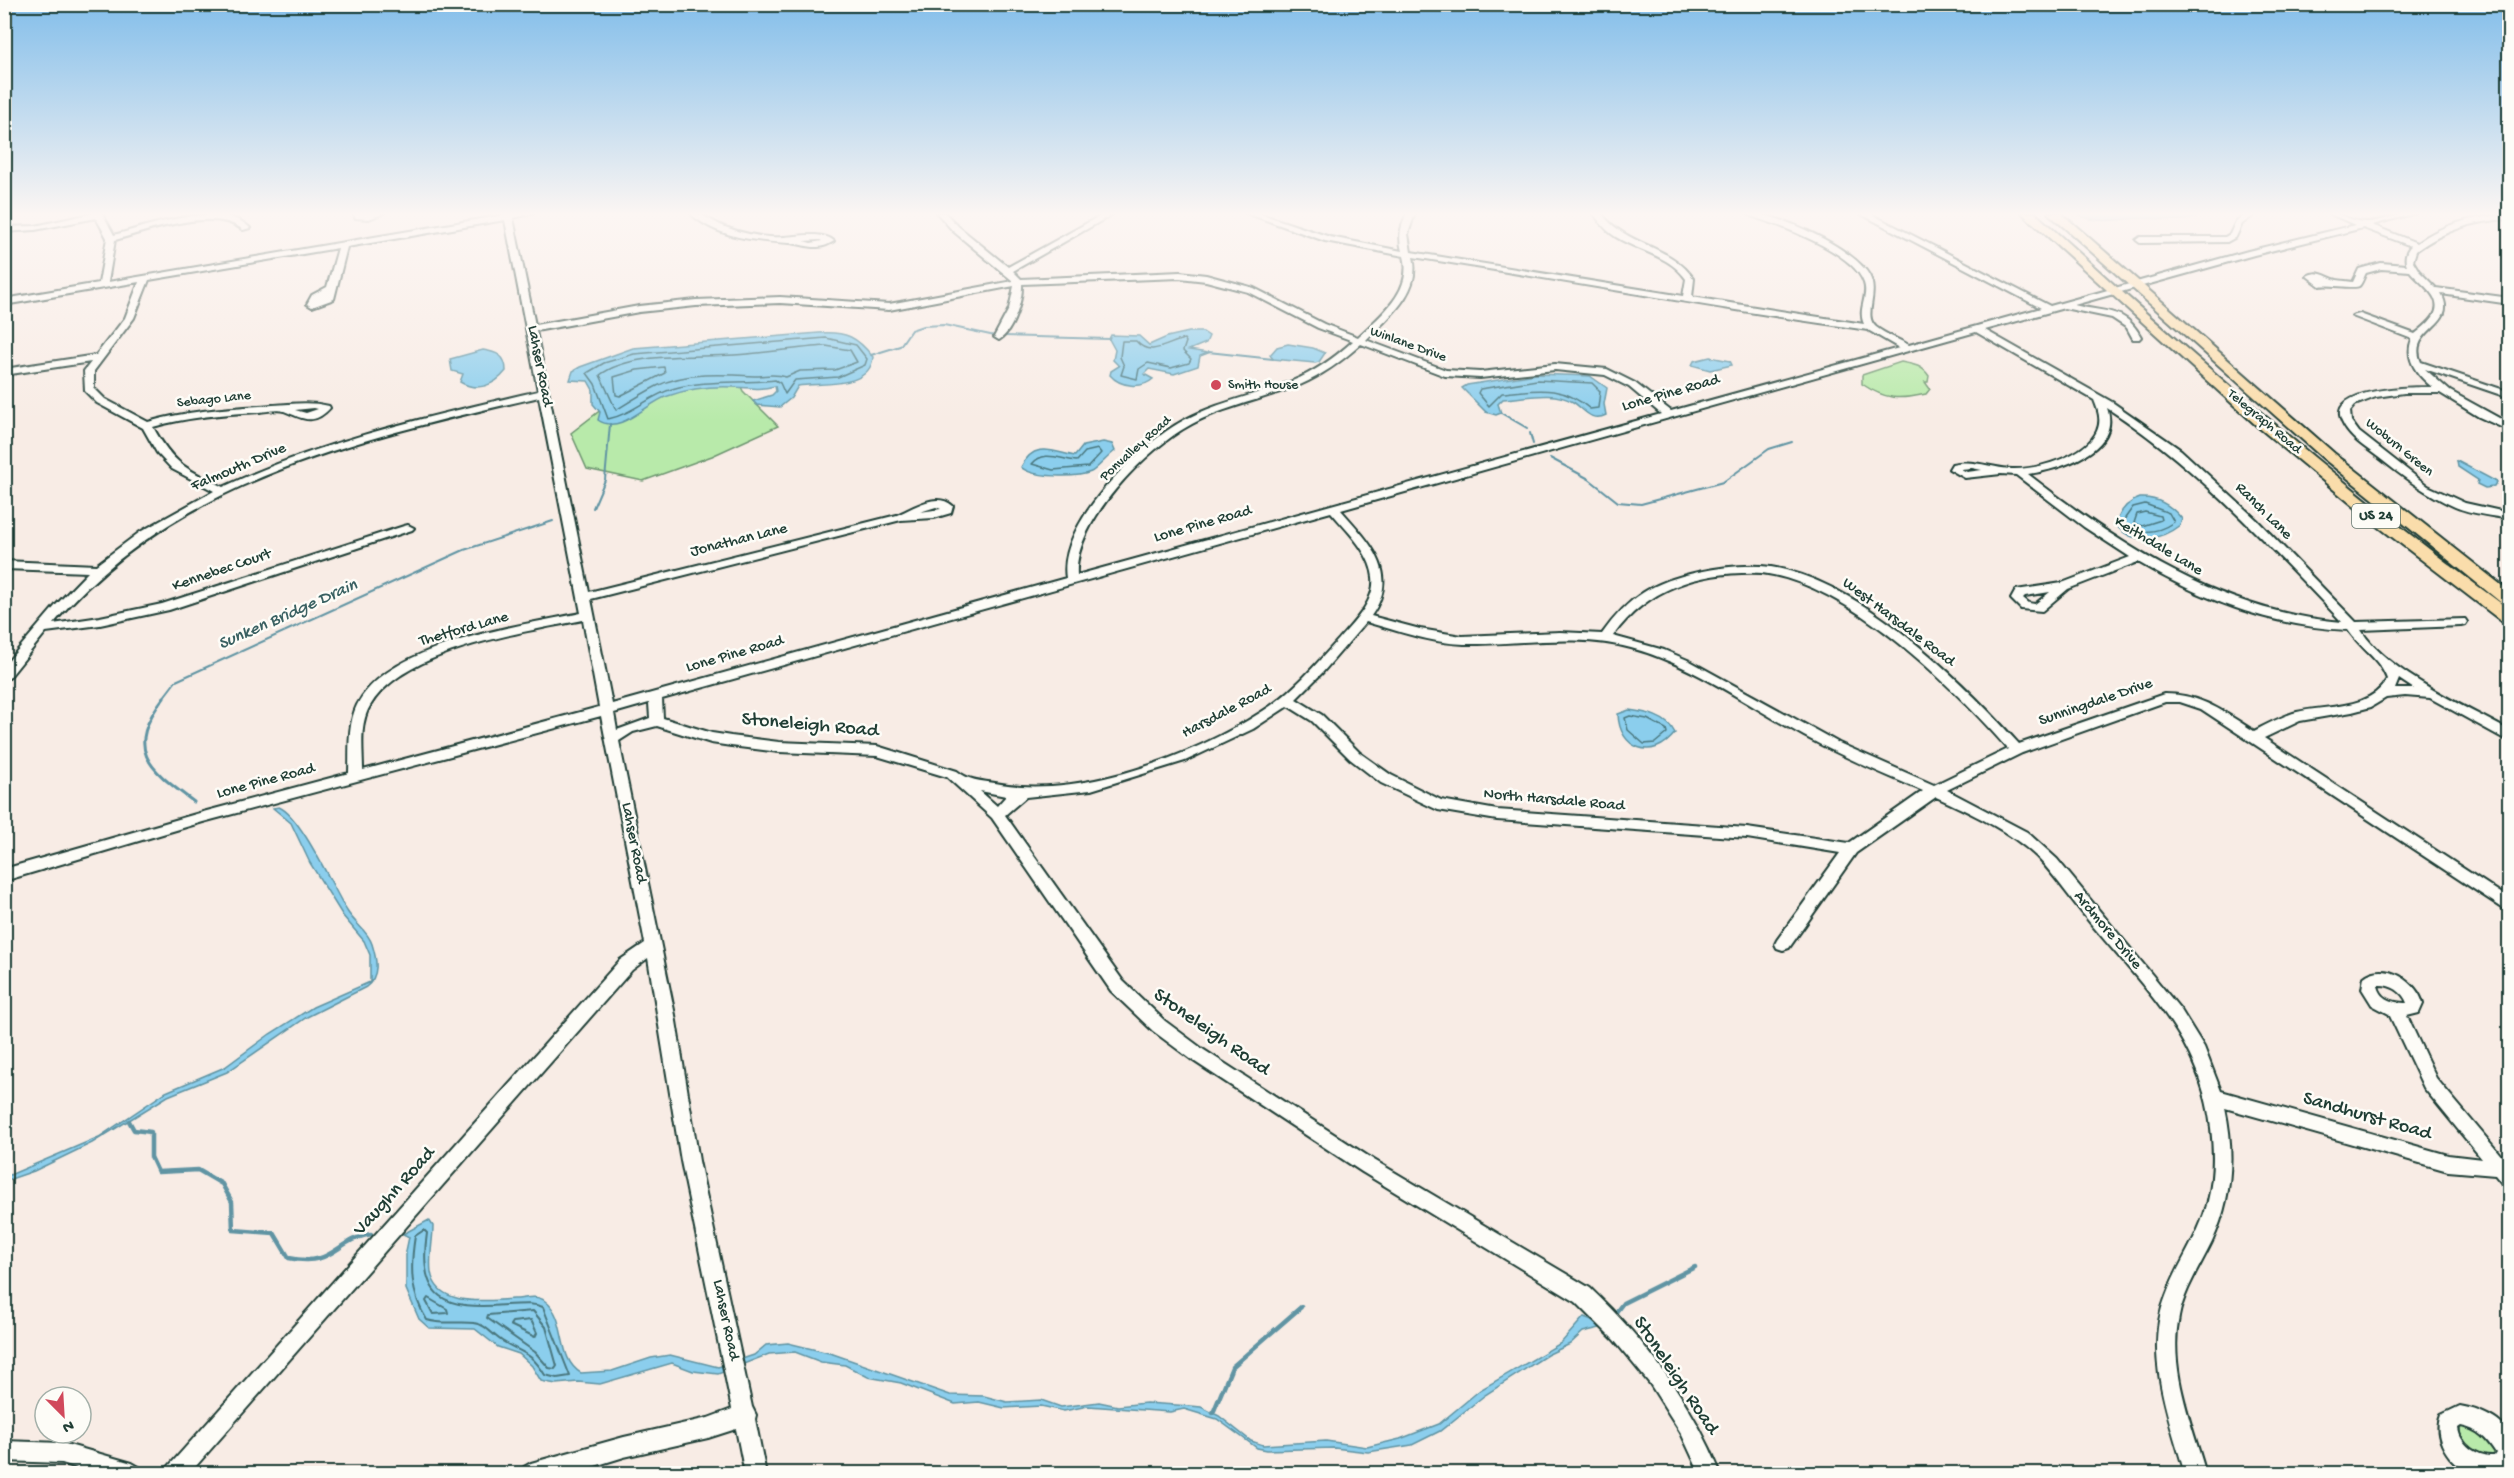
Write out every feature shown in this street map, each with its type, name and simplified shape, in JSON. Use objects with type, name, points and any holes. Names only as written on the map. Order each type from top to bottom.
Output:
[{"type":"highway","name":"Telegraph Road","points":[[2103,282],[2246,407],[2409,542],[2510,620]]},
{"type":"highway","name":"Telegraph Road","points":[[2132,282],[2274,410],[2428,538],[2510,601]]},
{"type":"highway","points":[[2219,384],[2238,389],[2246,384]]},
{"type":"highway","points":[[2246,407],[2253,404],[2274,410]]},
{"type":"street","points":[[4,302],[121,282]]},
{"type":"street","points":[[143,282],[129,318],[97,358],[88,375],[91,392],[101,401],[147,426],[161,451],[176,467],[222,491]]},
{"type":"street","points":[[329,289],[332,282]]},
{"type":"street","name":"Lahser Road","points":[[522,282],[653,946],[690,1161],[746,1415],[756,1473]]},
{"type":"street","points":[[999,337],[1013,312],[1019,282]]},
{"type":"street","name":"Winlane Drive","points":[[531,329],[639,309],[716,301],[780,300],[867,307],[900,306],[1019,282]]},
{"type":"street","name":"Winlane Drive","points":[[1221,282],[1251,290],[1320,326],[1415,364],[1453,375],[1480,375],[1555,367],[1607,372],[1632,385],[1668,414]]},
{"type":"street","name":"Ponvalley Road","points":[[1072,580],[1071,567],[1078,541],[1094,509],[1172,433],[1205,414],[1306,380],[1334,363],[1359,341],[1408,282]]},
{"type":"street","points":[[1589,282],[1871,328],[1907,348]]},
{"type":"street","points":[[1687,299],[1691,282]]},
{"type":"street","points":[[1868,282],[1864,311],[1871,328]]},
{"type":"street","points":[[1997,282],[2049,309]]},
{"type":"street","name":"Lone Pine Road","points":[[4,875],[607,710],[2146,282]]},
{"type":"street","points":[[2332,282],[2356,285],[2357,282]]},
{"type":"street","points":[[2424,282],[2440,300],[2441,309],[2437,318],[2417,338],[2413,352],[2417,364],[2441,390],[2471,409],[2510,428]]},
{"type":"street","points":[[2432,290],[2510,301]]},
{"type":"street","points":[[2065,305],[2078,310],[2098,310],[2114,315],[2134,332],[2136,337]]},
{"type":"street","points":[[2357,315],[2417,338]]},
{"type":"street","name":"Ranch Lane","points":[[1977,329],[2099,398],[2151,432],[2214,486],[2388,665],[2440,698],[2462,708],[2510,737]]},
{"type":"street","points":[[4,372],[97,358]]},
{"type":"street","points":[[2417,364],[2438,369],[2483,388],[2510,395]]},
{"type":"street","name":"Woburn Green","points":[[2441,390],[2404,390],[2370,396],[2350,404],[2345,411],[2346,421],[2361,439],[2388,457],[2424,488],[2462,506],[2510,516]]},
{"type":"street","name":"Falmouth Drive","points":[[4,675],[98,569],[154,528],[222,491],[294,462],[349,444],[544,393]]},
{"type":"street","points":[[1999,471],[2019,472],[2069,460],[2094,444],[2105,429],[2105,409],[2099,398]]},
{"type":"street","name":"Sebago Lane","points":[[147,426],[199,414],[285,408]]},
{"type":"street","name":"Keithdale Lane","points":[[2019,472],[2139,558],[2190,586],[2236,606],[2296,620],[2350,626],[2461,622]]},
{"type":"street","name":"Harsdale Road","points":[[965,783],[1019,793],[1068,789],[1109,781],[1160,765],[1213,743],[1288,700],[1366,618],[1376,600],[1380,576],[1376,563],[1366,547],[1333,507]]},
{"type":"street","name":"Jonathan Lane","points":[[585,597],[901,517]]},
{"type":"street","name":"Kennebec Court","points":[[43,629],[125,617],[174,605],[340,548],[408,528]]},
{"type":"street","points":[[2064,586],[2139,558]]},
{"type":"street","points":[[4,565],[98,569]]},
{"type":"street","name":"West Harsdale Road","points":[[1605,638],[1634,602],[1659,587],[1696,576],[1732,570],[1780,572],[1831,592],[1903,642],[1981,709],[2017,750]]},
{"type":"street","name":"Thetford Lane","points":[[356,777],[360,714],[370,696],[396,671],[427,655],[452,647],[589,615]]},
{"type":"street","points":[[1366,618],[1420,633],[1462,640],[1560,636],[1605,638]]},
{"type":"street","name":"Ardmore Drive","points":[[1605,638],[1653,649],[1679,659],[1839,748],[1968,805],[2025,838],[2051,864],[2167,1004],[2199,1053],[2214,1097],[2222,1145],[2220,1195],[2201,1244],[2178,1287],[2167,1329],[2167,1354],[2196,1473]]},
{"type":"street","points":[[2384,694],[2393,679],[2388,665]]},
{"type":"street","points":[[2254,737],[2296,717],[2351,708],[2384,694],[2411,692],[2440,698]]},
{"type":"street","points":[[612,739],[628,729],[657,721],[655,696]]},
{"type":"street","name":"Sunningdale Drive","points":[[1784,944],[1851,849],[1934,791],[2017,750],[2164,698],[2180,698],[2206,705],[2510,907]]},
{"type":"street","name":"North Harsdale Road","points":[[1288,700],[1317,718],[1355,756],[1386,779],[1438,805],[1497,815],[1748,833],[1851,849]]},
{"type":"street","name":"Stoneleigh Road","points":[[657,721],[711,738],[779,747],[877,751],[914,760],[952,774],[965,783],[997,814],[1081,938],[1130,1002],[1198,1055],[1368,1166],[1583,1295],[1613,1322],[1640,1355],[1683,1418],[1711,1473]]},
{"type":"street","points":[[997,814],[1019,793]]},
{"type":"street","name":"Vaughn Road","points":[[175,1473],[626,965],[653,946]]},
{"type":"street","points":[[2395,1009],[2430,1083],[2506,1171]]},
{"type":"street","name":"Sandhurst Road","points":[[2214,1097],[2448,1163],[2506,1171]]},
{"type":"street","points":[[531,1473],[614,1449],[708,1428],[746,1415]]},
{"type":"street","points":[[4,1451],[62,1453],[132,1473]]},
{"type":"green space","points":[[1901,362],[1916,366],[1926,372],[1929,376],[1928,382],[1925,382],[1930,389],[1926,394],[1900,398],[1886,396],[1862,384],[1862,375]]},
{"type":"green space","points":[[736,376],[743,391],[778,426],[712,456],[643,481],[587,469],[571,433],[615,399]]},
{"type":"green space","points":[[2461,1426],[2481,1428],[2497,1453],[2490,1459],[2469,1450],[2459,1436]]},
{"type":"water","points":[[1189,332],[1203,332],[1209,336],[1206,343],[1189,350],[1208,353],[1200,356],[1198,366],[1174,374],[1149,369],[1144,374],[1153,379],[1137,385],[1119,382],[1110,375],[1111,371],[1119,366],[1113,360],[1115,350],[1109,339],[1111,335],[1139,336],[1149,345],[1167,337]]},
{"type":"water","points":[[819,333],[844,334],[856,340],[873,357],[870,368],[854,380],[798,386],[791,398],[780,407],[757,405],[753,401],[772,395],[776,391],[775,386],[708,388],[668,396],[625,421],[607,424],[598,420],[600,412],[593,404],[593,390],[588,381],[570,380],[573,371],[580,367],[633,348]]},
{"type":"water","points":[[1288,344],[1313,348],[1325,353],[1319,362],[1315,363],[1273,359],[1270,355],[1277,347]]},
{"type":"water","points":[[483,350],[499,355],[504,361],[506,371],[491,384],[485,386],[473,387],[460,382],[463,374],[452,371],[450,359]]},
{"type":"water","points":[[1710,357],[1730,361],[1732,365],[1710,370],[1692,365],[1694,361]]},
{"type":"water","points":[[1536,374],[1590,376],[1607,388],[1604,404],[1606,415],[1592,416],[1565,398],[1539,396],[1503,399],[1498,404],[1501,413],[1496,415],[1486,412],[1462,388],[1467,385]]},
{"type":"water","points":[[1103,442],[1112,444],[1115,451],[1091,472],[1055,476],[1027,471],[1021,467],[1027,458],[1039,450],[1075,456],[1083,446]]},
{"type":"water","points":[[2457,461],[2497,482],[2494,487],[2485,488],[2477,484],[2478,480],[2458,467]]},
{"type":"water","points":[[2140,498],[2152,499],[2168,506],[2182,519],[2180,525],[2156,537],[2139,538],[2123,532],[2116,525],[2119,516],[2127,505]]},
{"type":"water","points":[[1629,710],[1661,719],[1675,733],[1657,747],[1639,748],[1624,736],[1620,726],[1618,714]]},
{"type":"water","points":[[279,807],[288,813],[297,824],[347,911],[370,939],[375,956],[374,978],[366,987],[307,1017],[227,1072],[168,1096],[92,1143],[34,1171],[5,1181],[5,1177],[99,1137],[166,1092],[225,1067],[270,1034],[313,1007],[370,982],[370,955],[364,941],[343,916],[310,863],[291,823],[273,808]]},
{"type":"water","points":[[429,1220],[433,1226],[430,1260],[435,1284],[443,1292],[465,1300],[534,1297],[545,1301],[557,1317],[568,1358],[573,1367],[581,1373],[612,1371],[651,1358],[670,1355],[718,1367],[754,1355],[766,1345],[788,1343],[833,1354],[950,1395],[984,1396],[1007,1402],[1041,1400],[1061,1407],[1099,1402],[1118,1406],[1146,1403],[1201,1407],[1219,1416],[1251,1441],[1263,1445],[1326,1441],[1367,1447],[1400,1439],[1439,1424],[1480,1390],[1561,1343],[1584,1317],[1608,1326],[1583,1332],[1570,1344],[1547,1355],[1485,1395],[1440,1431],[1412,1445],[1368,1452],[1334,1448],[1267,1450],[1257,1448],[1217,1419],[1184,1409],[1170,1412],[1088,1406],[1064,1411],[1041,1406],[1004,1408],[979,1402],[955,1404],[901,1383],[868,1377],[845,1365],[821,1362],[795,1352],[769,1354],[718,1374],[693,1371],[672,1363],[600,1384],[578,1382],[556,1384],[541,1381],[532,1366],[519,1354],[498,1347],[475,1329],[429,1328],[419,1319],[406,1289],[406,1251],[409,1237],[403,1234]]},
{"type":"waterway","name":"Sunken Bridge Drain","points":[[871,355],[900,346],[911,330],[923,326],[944,325],[995,336]]},
{"type":"waterway","name":"Sunken Bridge Drain","points":[[1004,336],[1109,339]]},
{"type":"waterway","points":[[1208,352],[1273,359]]},
{"type":"waterway","points":[[1501,413],[1527,428]]},
{"type":"waterway","name":"Sunken Bridge Drain","points":[[593,508],[605,480],[610,424]]},
{"type":"waterway","points":[[1530,433],[1533,444]]},
{"type":"waterway","points":[[1550,458],[1589,479],[1618,502],[1641,504],[1723,482],[1769,449],[1792,442]]},
{"type":"waterway","name":"Sunken Bridge Drain","points":[[163,698],[176,681],[464,550],[553,521]]},
{"type":"waterway","name":"Sunken Bridge Drain","points":[[164,697],[145,732],[144,745],[147,757],[154,769],[194,802]]},
{"type":"waterway","points":[[129,1121],[134,1130],[151,1132],[151,1157],[158,1172],[198,1170],[222,1184],[232,1202],[233,1230],[274,1233],[289,1258],[315,1259],[359,1237],[371,1234]]},
{"type":"waterway","points":[[1613,1316],[1623,1303],[1695,1267]]},
{"type":"waterway","points":[[1213,1413],[1232,1367],[1301,1307]]},
{"type":"place","name":"Smith House","points":[[1216,385]]}]
